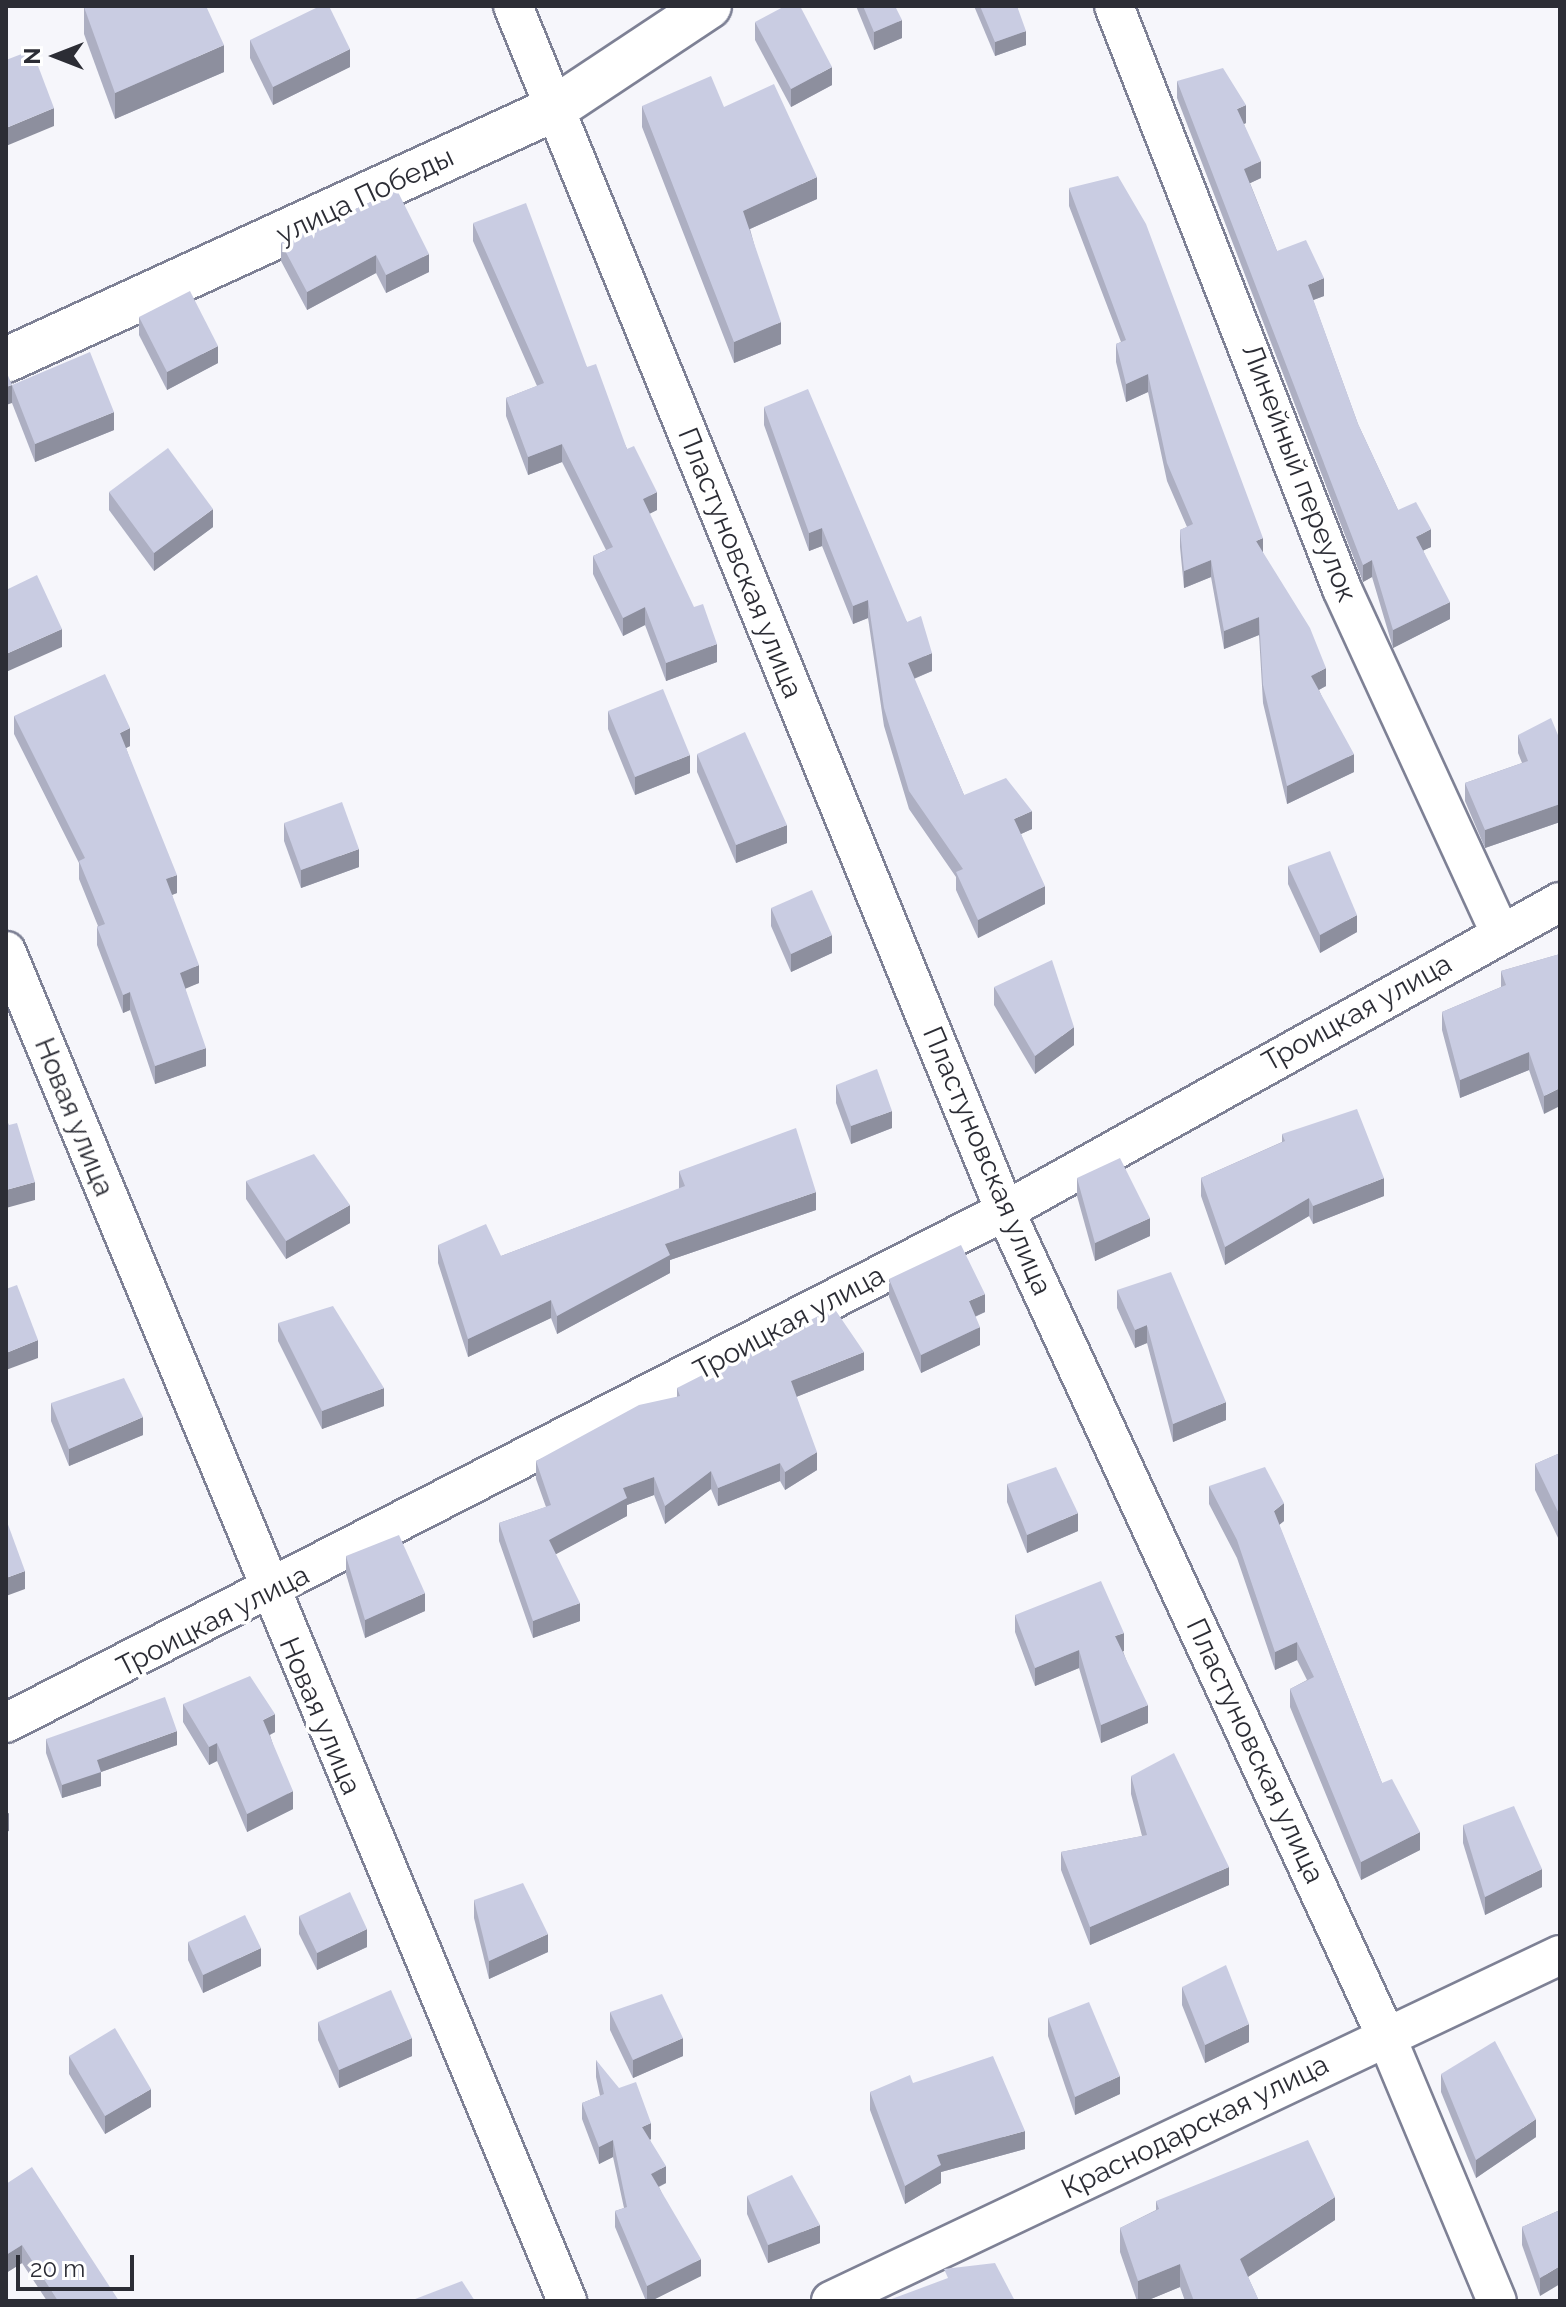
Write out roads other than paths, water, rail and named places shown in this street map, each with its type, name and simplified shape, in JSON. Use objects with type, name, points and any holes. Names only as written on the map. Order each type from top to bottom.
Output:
[{"type":"street","name":"Пластуновская улица","points":[[513,6],[1005,1211],[1386,2036],[1497,2301]]},
{"type":"street","name":"улица Победы","points":[[6,360],[554,109],[709,6]]},
{"type":"street","name":"Линейный переулок","points":[[1114,6],[1342,589],[1500,933]]},
{"type":"street","name":"Троицкая улица","points":[[6,1723],[269,1594],[1005,1211],[1560,902]]},
{"type":"street","name":"Новая улица","points":[[6,951],[269,1594],[567,2301]]},
{"type":"street","name":"Краснодарская улица","points":[[831,2301],[1560,1955]]}]
